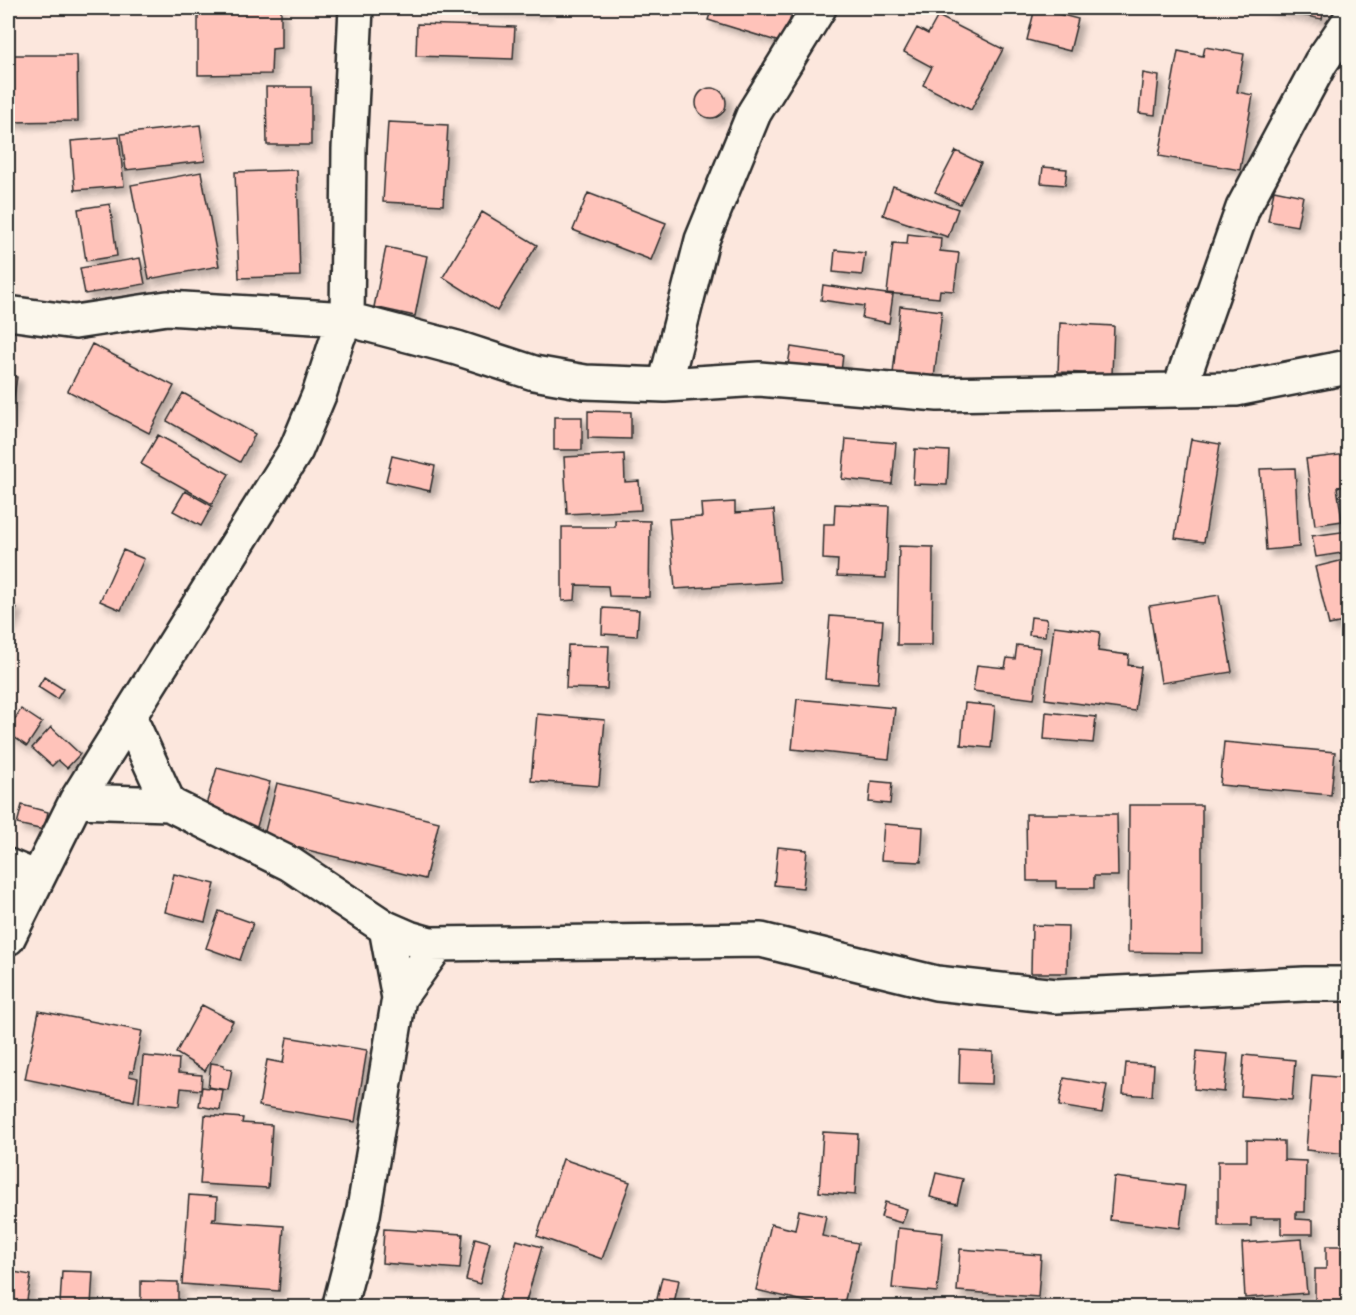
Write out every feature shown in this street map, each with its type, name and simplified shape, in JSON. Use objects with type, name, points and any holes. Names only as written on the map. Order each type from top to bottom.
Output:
[{"type":"street","points":[[8,938],[22,872],[76,801],[296,450],[319,395],[338,337],[347,319],[349,149],[356,8]]},
{"type":"street","points":[[665,385],[702,240],[754,113],[819,8]]},
{"type":"street","points":[[1179,390],[1243,208],[1321,62],[1348,23]]},
{"type":"street","points":[[8,313],[75,322],[167,308],[347,319],[457,348],[534,373],[585,382],[665,385],[759,379],[938,394],[1236,389],[1348,367]]},
{"type":"street","points":[[129,716],[169,804]]},
{"type":"street","points":[[76,801],[169,804],[290,864],[386,928],[430,944],[760,940],[936,983],[1056,996],[1293,984],[1348,984]]},
{"type":"street","points":[[339,1308],[363,1215],[399,998],[386,928]]},
{"type":"street","points":[[399,998],[438,944]]},
{"type":"building","points":[[198,8],[281,8],[281,48],[272,49],[271,74],[198,75]]},
{"type":"building","points":[[463,8],[547,8],[546,12]]},
{"type":"building","points":[[712,8],[774,8],[792,13],[783,43],[708,20]]},
{"type":"building","points":[[1035,8],[1078,19],[1070,51],[1027,40]]},
{"type":"building","points":[[1262,8],[1324,8],[1322,19]]},
{"type":"building","points":[[938,16],[1003,49],[971,110],[923,85],[932,67],[904,52],[917,28],[928,34]]},
{"type":"building","points":[[417,24],[515,27],[513,59],[416,56]]},
{"type":"building","points":[[1205,47],[1244,54],[1237,92],[1253,95],[1240,170],[1159,156],[1178,51],[1203,56]]},
{"type":"building","points":[[8,55],[77,55],[78,121],[8,122]]},
{"type":"building","points":[[1143,73],[1159,76],[1155,115],[1139,113]]},
{"type":"building","points":[[266,87],[311,87],[311,145],[267,145]]},
{"type":"building","points":[[711,88],[722,92],[726,103],[722,114],[711,118],[700,114],[696,103],[700,92]]},
{"type":"building","points":[[388,122],[448,125],[443,205],[383,202]]},
{"type":"building","points":[[200,125],[205,161],[126,170],[121,134]]},
{"type":"building","points":[[119,137],[124,186],[75,190],[71,141]]},
{"type":"building","points":[[956,151],[981,163],[960,204],[935,192]]},
{"type":"building","points":[[1043,167],[1067,169],[1065,185],[1041,183]]},
{"type":"building","points":[[297,170],[300,276],[239,278],[235,172]]},
{"type":"building","points":[[201,172],[219,266],[149,279],[131,185]]},
{"type":"building","points":[[893,186],[958,209],[948,237],[883,215]]},
{"type":"building","points":[[1274,190],[1303,196],[1297,226],[1268,221]]},
{"type":"building","points":[[588,193],[666,223],[651,260],[573,230]]},
{"type":"building","points":[[110,204],[117,256],[86,261],[78,209]]},
{"type":"building","points":[[482,212],[537,245],[497,311],[443,277]]},
{"type":"building","points":[[908,234],[941,238],[940,251],[959,253],[954,291],[940,290],[939,298],[887,293],[893,243],[907,244]]},
{"type":"building","points":[[386,247],[427,256],[415,316],[374,307]]},
{"type":"building","points":[[835,250],[865,253],[862,275],[833,272]]},
{"type":"building","points":[[140,258],[145,284],[85,294],[80,268]]},
{"type":"building","points":[[823,285],[893,295],[889,323],[862,318],[864,306],[821,300]]},
{"type":"building","points":[[900,306],[942,311],[934,378],[893,374]]},
{"type":"building","points":[[1060,323],[1114,326],[1112,374],[1058,372]]},
{"type":"building","points":[[92,344],[174,386],[149,433],[68,391]]},
{"type":"building","points":[[791,347],[843,355],[841,372],[788,365]]},
{"type":"building","points":[[8,375],[17,377],[8,432]]},
{"type":"building","points":[[183,393],[255,434],[240,462],[167,421]]},
{"type":"building","points":[[588,411],[631,412],[631,439],[588,438]]},
{"type":"building","points":[[554,417],[582,417],[582,450],[554,450]]},
{"type":"building","points":[[158,435],[229,474],[212,504],[141,464]]},
{"type":"building","points":[[846,439],[896,443],[892,484],[842,479]]},
{"type":"building","points":[[1191,439],[1220,444],[1204,542],[1175,538]]},
{"type":"building","points":[[915,449],[949,451],[947,485],[913,484]]},
{"type":"building","points":[[624,454],[625,482],[639,481],[641,510],[567,514],[564,457]]},
{"type":"building","points":[[1348,454],[1348,486],[1337,487],[1342,521],[1315,525],[1306,459]]},
{"type":"building","points":[[392,456],[435,466],[430,491],[386,481]]},
{"type":"building","points":[[1295,468],[1299,547],[1266,550],[1260,469]]},
{"type":"building","points":[[185,491],[212,506],[201,526],[173,511]]},
{"type":"building","points":[[735,502],[735,513],[774,510],[780,582],[675,589],[669,519],[702,517],[701,504]]},
{"type":"building","points":[[835,504],[889,506],[886,578],[837,576],[838,560],[823,559],[824,524],[834,524]]},
{"type":"building","points":[[615,520],[650,521],[649,597],[609,596],[608,586],[576,585],[575,600],[562,601],[562,527],[615,527]]},
{"type":"building","points":[[1348,531],[1348,552],[1316,557],[1312,536]]},
{"type":"building","points":[[899,546],[933,547],[932,645],[897,645]]},
{"type":"building","points":[[123,550],[144,559],[121,610],[100,601]]},
{"type":"building","points":[[1348,559],[1348,621],[1329,625],[1315,567]]},
{"type":"building","points":[[1219,595],[1232,672],[1161,683],[1149,606]]},
{"type":"building","points":[[8,603],[17,608],[8,628]]},
{"type":"building","points":[[603,608],[639,610],[637,636],[602,634]]},
{"type":"building","points":[[830,616],[883,620],[878,683],[825,679]]},
{"type":"building","points":[[1031,617],[1047,619],[1045,636],[1029,635]]},
{"type":"building","points":[[1054,626],[1100,632],[1098,651],[1129,655],[1128,665],[1141,667],[1135,711],[1045,699]]},
{"type":"building","points":[[568,645],[609,646],[607,689],[566,688]]},
{"type":"building","points":[[1017,645],[1041,648],[1034,699],[973,691],[977,665],[1005,668],[1007,658],[1015,659]]},
{"type":"building","points":[[44,677],[63,689],[57,699],[38,687]]},
{"type":"building","points":[[797,699],[895,708],[889,759],[792,749]]},
{"type":"building","points":[[965,703],[995,706],[991,748],[961,745]]},
{"type":"building","points":[[21,709],[42,723],[27,746],[8,733]]},
{"type":"building","points":[[1046,712],[1096,717],[1093,743],[1044,739]]},
{"type":"building","points":[[8,714],[13,718],[8,727]]},
{"type":"building","points":[[537,714],[605,720],[599,786],[531,781]]},
{"type":"building","points":[[51,727],[80,754],[67,768],[58,760],[52,766],[32,748]]},
{"type":"building","points":[[1224,742],[1335,752],[1331,795],[1220,785]]},
{"type":"building","points":[[217,768],[270,782],[256,830],[203,815]]},
{"type":"building","points":[[871,781],[892,783],[890,804],[869,802]]},
{"type":"building","points":[[277,783],[439,822],[425,879],[263,839]]},
{"type":"building","points":[[22,805],[48,812],[44,830],[17,824]]},
{"type":"building","points":[[1129,805],[1202,805],[1202,953],[1128,952]]},
{"type":"building","points":[[1026,814],[1117,814],[1118,876],[1094,876],[1094,888],[1056,888],[1056,881],[1027,881]]},
{"type":"building","points":[[884,824],[923,827],[921,862],[881,860]]},
{"type":"building","points":[[778,847],[807,850],[803,888],[774,885]]},
{"type":"building","points":[[174,874],[215,884],[205,922],[165,912]]},
{"type":"building","points":[[219,911],[253,923],[240,960],[206,948]]},
{"type":"building","points":[[1032,925],[1068,926],[1067,973],[1031,973]]},
{"type":"building","points":[[202,1005],[233,1021],[205,1071],[176,1053]]},
{"type":"building","points":[[39,1011],[142,1031],[133,1072],[130,1071],[129,1076],[138,1078],[134,1101],[25,1079]]},
{"type":"building","points":[[287,1037],[367,1050],[355,1122],[259,1106],[267,1060],[283,1063]]},
{"type":"building","points":[[960,1050],[993,1052],[992,1084],[959,1083]]},
{"type":"building","points":[[1197,1051],[1228,1054],[1224,1092],[1194,1089]]},
{"type":"building","points":[[1244,1055],[1295,1060],[1292,1100],[1241,1096]]},
{"type":"building","points":[[143,1056],[179,1059],[178,1073],[202,1075],[201,1090],[181,1088],[179,1106],[139,1102]]},
{"type":"building","points":[[211,1063],[232,1069],[228,1090],[208,1087]]},
{"type":"building","points":[[1126,1063],[1154,1065],[1152,1096],[1123,1094]]},
{"type":"building","points":[[1312,1075],[1348,1078],[1348,1154],[1306,1150]]},
{"type":"building","points":[[1064,1078],[1107,1085],[1102,1113],[1059,1106]]},
{"type":"building","points":[[202,1087],[223,1090],[220,1110],[199,1106]]},
{"type":"building","points":[[205,1115],[243,1118],[242,1123],[272,1125],[268,1188],[200,1184]]},
{"type":"building","points":[[823,1132],[858,1134],[855,1195],[819,1192]]},
{"type":"building","points":[[1247,1140],[1284,1141],[1284,1160],[1306,1161],[1305,1212],[1296,1212],[1296,1219],[1313,1220],[1313,1234],[1281,1234],[1281,1218],[1251,1218],[1251,1226],[1218,1226],[1218,1161],[1247,1161]]},
{"type":"building","points":[[563,1159],[630,1182],[602,1259],[537,1236]]},
{"type":"building","points":[[936,1173],[963,1179],[957,1204],[930,1197]]},
{"type":"building","points":[[1114,1177],[1185,1186],[1180,1228],[1110,1220]]},
{"type":"building","points":[[189,1195],[217,1197],[216,1218],[212,1221],[284,1226],[279,1291],[182,1284]]},
{"type":"building","points":[[885,1202],[907,1209],[902,1223],[881,1217]]},
{"type":"building","points":[[799,1210],[826,1216],[822,1236],[858,1243],[843,1308],[834,1308],[756,1290],[771,1224],[795,1230]]},
{"type":"building","points":[[898,1228],[943,1233],[937,1292],[892,1288]]},
{"type":"building","points":[[384,1229],[463,1234],[460,1269],[382,1263]]},
{"type":"building","points":[[475,1238],[490,1242],[480,1284],[466,1280]]},
{"type":"building","points":[[1302,1239],[1307,1293],[1245,1298],[1242,1243]]},
{"type":"building","points":[[517,1240],[542,1247],[524,1308],[499,1300]]},
{"type":"building","points":[[1326,1246],[1348,1246],[1348,1308],[1322,1308],[1322,1304],[1315,1304],[1315,1269],[1326,1269]]},
{"type":"building","points":[[960,1249],[1041,1255],[1038,1297],[957,1291]]},
{"type":"building","points":[[8,1271],[31,1275],[26,1306],[8,1303]]},
{"type":"building","points":[[62,1271],[93,1272],[91,1306],[60,1304]]},
{"type":"building","points":[[662,1277],[679,1280],[674,1303],[657,1299]]},
{"type":"building","points":[[141,1281],[178,1282],[178,1308],[141,1308]]}]
